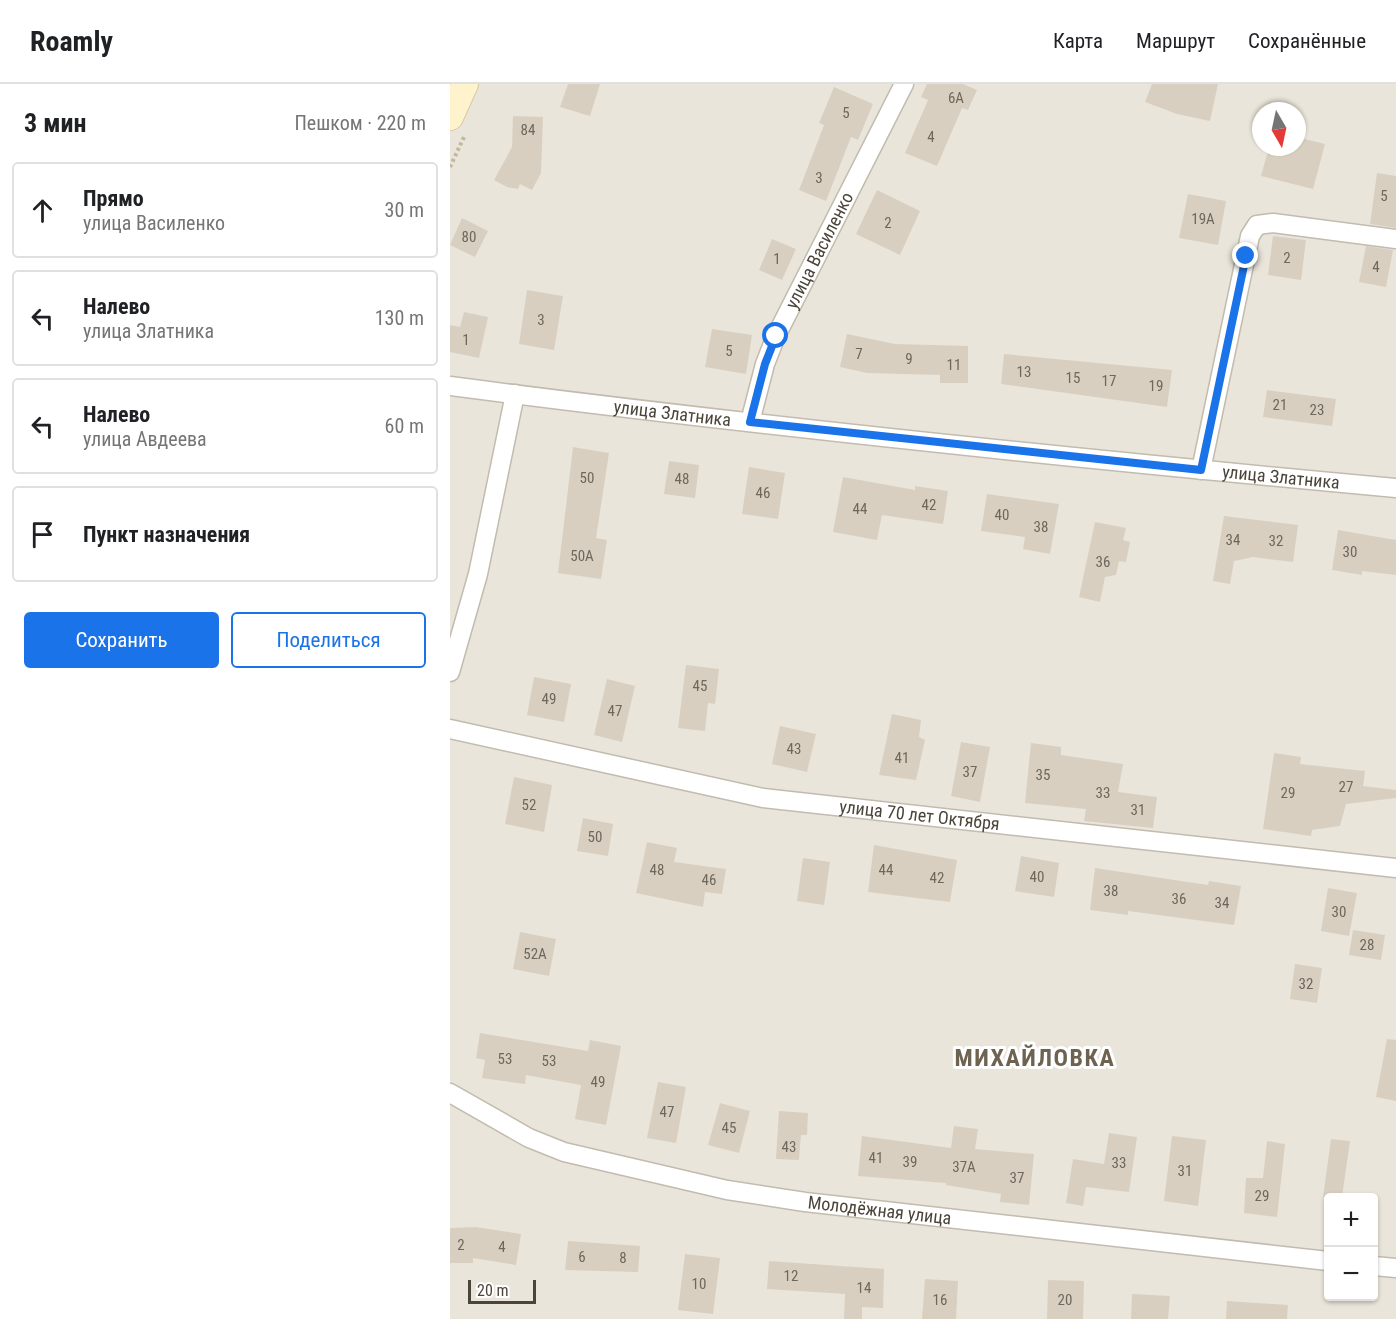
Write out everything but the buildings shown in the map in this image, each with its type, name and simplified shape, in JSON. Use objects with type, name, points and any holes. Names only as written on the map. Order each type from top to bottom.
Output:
[{"type":"street","points":[[450,117],[465,84]]},
{"type":"street","name":"улица Василенко","points":[[750,422],[765,364],[776,336],[904,84]]},
{"type":"street","points":[[1201,470],[1250,236],[1257,225],[1273,223],[1396,239]]},
{"type":"street","name":"улица Златника","points":[[450,386],[750,422],[1201,470],[1396,488]]},
{"type":"street","points":[[450,672],[478,574],[515,394]]},
{"type":"street","name":"улица 70 лет Октября","points":[[450,729],[763,798],[1396,868]]},
{"type":"street","name":"Молодёжная улица","points":[[450,1093],[529,1138],[564,1152],[727,1190],[805,1202],[1324,1260]]},
{"type":"street","points":[[1378,1266],[1396,1268]]},
{"type":"shaded area","points":[[450,84],[1396,84],[1396,1319],[450,1319]]},
{"type":"district","name":"МИХАЙЛОВКА","points":[[1035,1058]]},
{"type":"route","points":[[776,336],[765,364],[750,422],[1201,470],[1246,256]]}]
